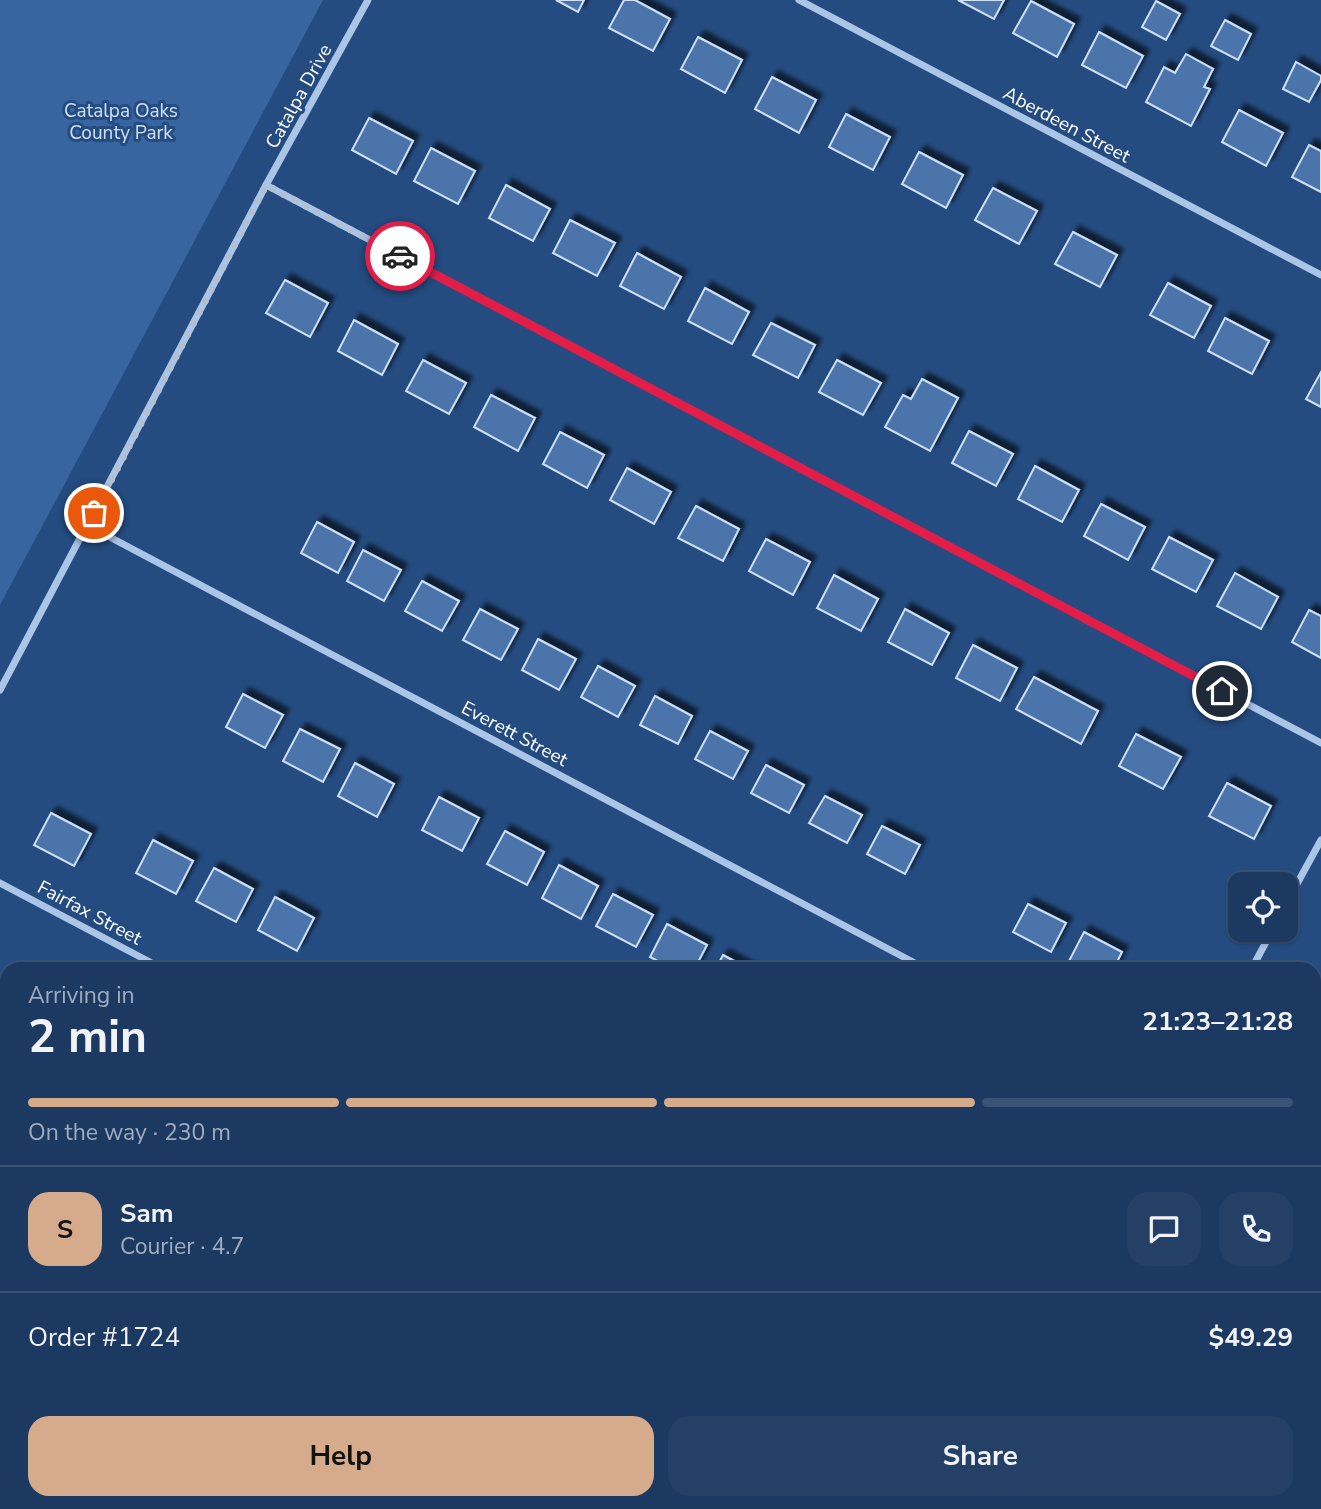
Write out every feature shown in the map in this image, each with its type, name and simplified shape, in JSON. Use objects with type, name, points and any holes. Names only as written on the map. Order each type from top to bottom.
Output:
[{"type":"street","name":"Catalpa Drive","points":[[0,690],[266,185],[368,0]]},
{"type":"street","name":"Aberdeen Street","points":[[799,0],[1321,275]]},
{"type":"street","points":[[266,185],[1321,743]]},
{"type":"street","name":"Everett Street","points":[[87,525],[913,962]]},
{"type":"street","points":[[1298,882],[1321,840]]},
{"type":"street","name":"Fairfax Street","points":[[0,883],[150,962]]},
{"type":"street","points":[[1255,962],[1266,942]]},
{"type":"green space","name":"Catalpa Oaks County Park","points":[[0,0],[323,0],[0,605]]},
{"type":"building","points":[[556,0],[584,0],[578,12]]},
{"type":"building","points":[[624,0],[635,0],[670,19],[653,51],[609,28]]},
{"type":"building","points":[[958,0],[1004,0],[994,19]]},
{"type":"building","points":[[1031,1],[1074,24],[1057,57],[1013,33]]},
{"type":"building","points":[[1156,1],[1180,14],[1166,40],[1142,27]]},
{"type":"building","points":[[1225,20],[1251,34],[1238,60],[1211,46]]},
{"type":"building","points":[[1099,32],[1143,56],[1126,88],[1082,65]]},
{"type":"building","points":[[698,37],[742,60],[725,93],[681,69]]},
{"type":"building","points":[[1186,54],[1213,69],[1204,87],[1210,89],[1191,126],[1146,102],[1164,67],[1175,73]]},
{"type":"building","points":[[1296,62],[1321,76],[1309,102],[1283,89]]},
{"type":"building","points":[[772,77],[816,100],[799,133],[755,109]]},
{"type":"building","points":[[1239,110],[1283,133],[1266,166],[1222,142]]},
{"type":"building","points":[[846,114],[890,137],[873,170],[829,147]]},
{"type":"building","points":[[369,118],[413,141],[396,174],[352,150]]},
{"type":"building","points":[[1309,145],[1321,151],[1321,192],[1292,177]]},
{"type":"building","points":[[431,148],[475,171],[458,204],[414,181]]},
{"type":"building","points":[[919,152],[963,175],[946,208],[902,184]]},
{"type":"building","points":[[506,185],[550,209],[533,241],[489,218]]},
{"type":"building","points":[[993,188],[1037,211],[1019,244],[975,220]]},
{"type":"building","points":[[570,220],[615,243],[597,276],[553,253]]},
{"type":"building","points":[[1073,232],[1117,255],[1100,287],[1055,264]]},
{"type":"building","points":[[637,253],[681,277],[664,309],[620,286]]},
{"type":"building","points":[[285,280],[328,303],[310,337],[266,313]]},
{"type":"building","points":[[1168,283],[1211,306],[1194,338],[1150,315]]},
{"type":"building","points":[[705,288],[749,312],[732,344],[688,321]]},
{"type":"building","points":[[1225,318],[1269,341],[1252,374],[1208,351]]},
{"type":"building","points":[[354,320],[398,344],[382,375],[338,351]]},
{"type":"building","points":[[771,323],[815,345],[798,378],[753,355]]},
{"type":"building","points":[[423,360],[466,383],[449,414],[406,391]]},
{"type":"building","points":[[837,360],[881,383],[863,415],[819,392]]},
{"type":"building","points":[[1321,372],[1321,407],[1306,399]]},
{"type":"building","points":[[922,379],[958,398],[930,451],[885,427],[903,395],[911,399]]},
{"type":"building","points":[[491,395],[535,418],[518,451],[474,427]]},
{"type":"building","points":[[969,431],[1013,454],[996,486],[952,463]]},
{"type":"building","points":[[560,432],[604,455],[587,488],[543,464]]},
{"type":"building","points":[[1035,466],[1079,490],[1062,522],[1018,499]]},
{"type":"building","points":[[627,468],[671,492],[654,524],[610,500]]},
{"type":"building","points":[[1101,504],[1145,527],[1128,560],[1084,536]]},
{"type":"building","points":[[696,506],[739,529],[723,561],[678,538]]},
{"type":"building","points":[[317,522],[354,542],[338,573],[301,553]]},
{"type":"building","points":[[1169,537],[1213,560],[1196,592],[1152,569]]},
{"type":"building","points":[[766,539],[810,562],[793,595],[749,571]]},
{"type":"building","points":[[363,550],[401,570],[384,601],[347,581]]},
{"type":"building","points":[[1235,573],[1278,597],[1261,629],[1217,606]]},
{"type":"building","points":[[834,575],[878,599],[861,631],[817,608]]},
{"type":"building","points":[[422,581],[459,601],[442,631],[405,611]]},
{"type":"building","points":[[480,609],[518,629],[501,660],[463,640]]},
{"type":"building","points":[[905,609],[949,633],[932,665],[888,642]]},
{"type":"building","points":[[1309,610],[1321,616],[1321,658],[1292,642]]},
{"type":"building","points":[[538,639],[576,659],[559,690],[522,670]]},
{"type":"building","points":[[973,645],[1017,668],[1000,701],[956,678]]},
{"type":"building","points":[[598,666],[635,686],[618,717],[581,697]]},
{"type":"building","points":[[1034,677],[1098,711],[1081,744],[1016,709]]},
{"type":"building","points":[[243,694],[283,715],[265,748],[226,727]]},
{"type":"building","points":[[655,696],[692,716],[678,744],[640,725]]},
{"type":"building","points":[[300,729],[340,749],[323,782],[283,761]]},
{"type":"building","points":[[710,731],[748,751],[733,779],[695,759]]},
{"type":"building","points":[[1136,734],[1181,757],[1163,789],[1119,766]]},
{"type":"building","points":[[355,763],[394,784],[377,817],[338,796]]},
{"type":"building","points":[[766,765],[804,785],[789,813],[751,793]]},
{"type":"building","points":[[1227,783],[1271,806],[1254,839],[1209,816]]},
{"type":"building","points":[[825,796],[862,815],[847,843],[809,823]]},
{"type":"building","points":[[439,797],[479,818],[462,851],[422,830]]},
{"type":"building","points":[[51,813],[91,834],[74,866],[34,845]]},
{"type":"building","points":[[882,826],[920,845],[905,874],[867,854]]},
{"type":"building","points":[[505,831],[544,852],[527,885],[487,864]]},
{"type":"building","points":[[153,840],[193,861],[176,894],[136,873]]},
{"type":"building","points":[[559,865],[598,886],[581,919],[542,898]]},
{"type":"building","points":[[214,868],[253,889],[236,922],[196,901]]},
{"type":"building","points":[[613,894],[653,915],[636,947],[596,926]]},
{"type":"building","points":[[275,897],[314,918],[297,951],[258,930]]},
{"type":"building","points":[[1028,904],[1066,923],[1051,952],[1013,932]]},
{"type":"building","points":[[667,924],[707,945],[698,962],[660,962],[650,957]]},
{"type":"building","points":[[1084,932],[1122,952],[1117,962],[1069,961]]},
{"type":"building","points":[[723,955],[736,962],[719,962]]},
{"type":"way so far","points":[[94,513],[266,185],[400,256]]},
{"type":"route","points":[[400,256],[1222,691]]}]
